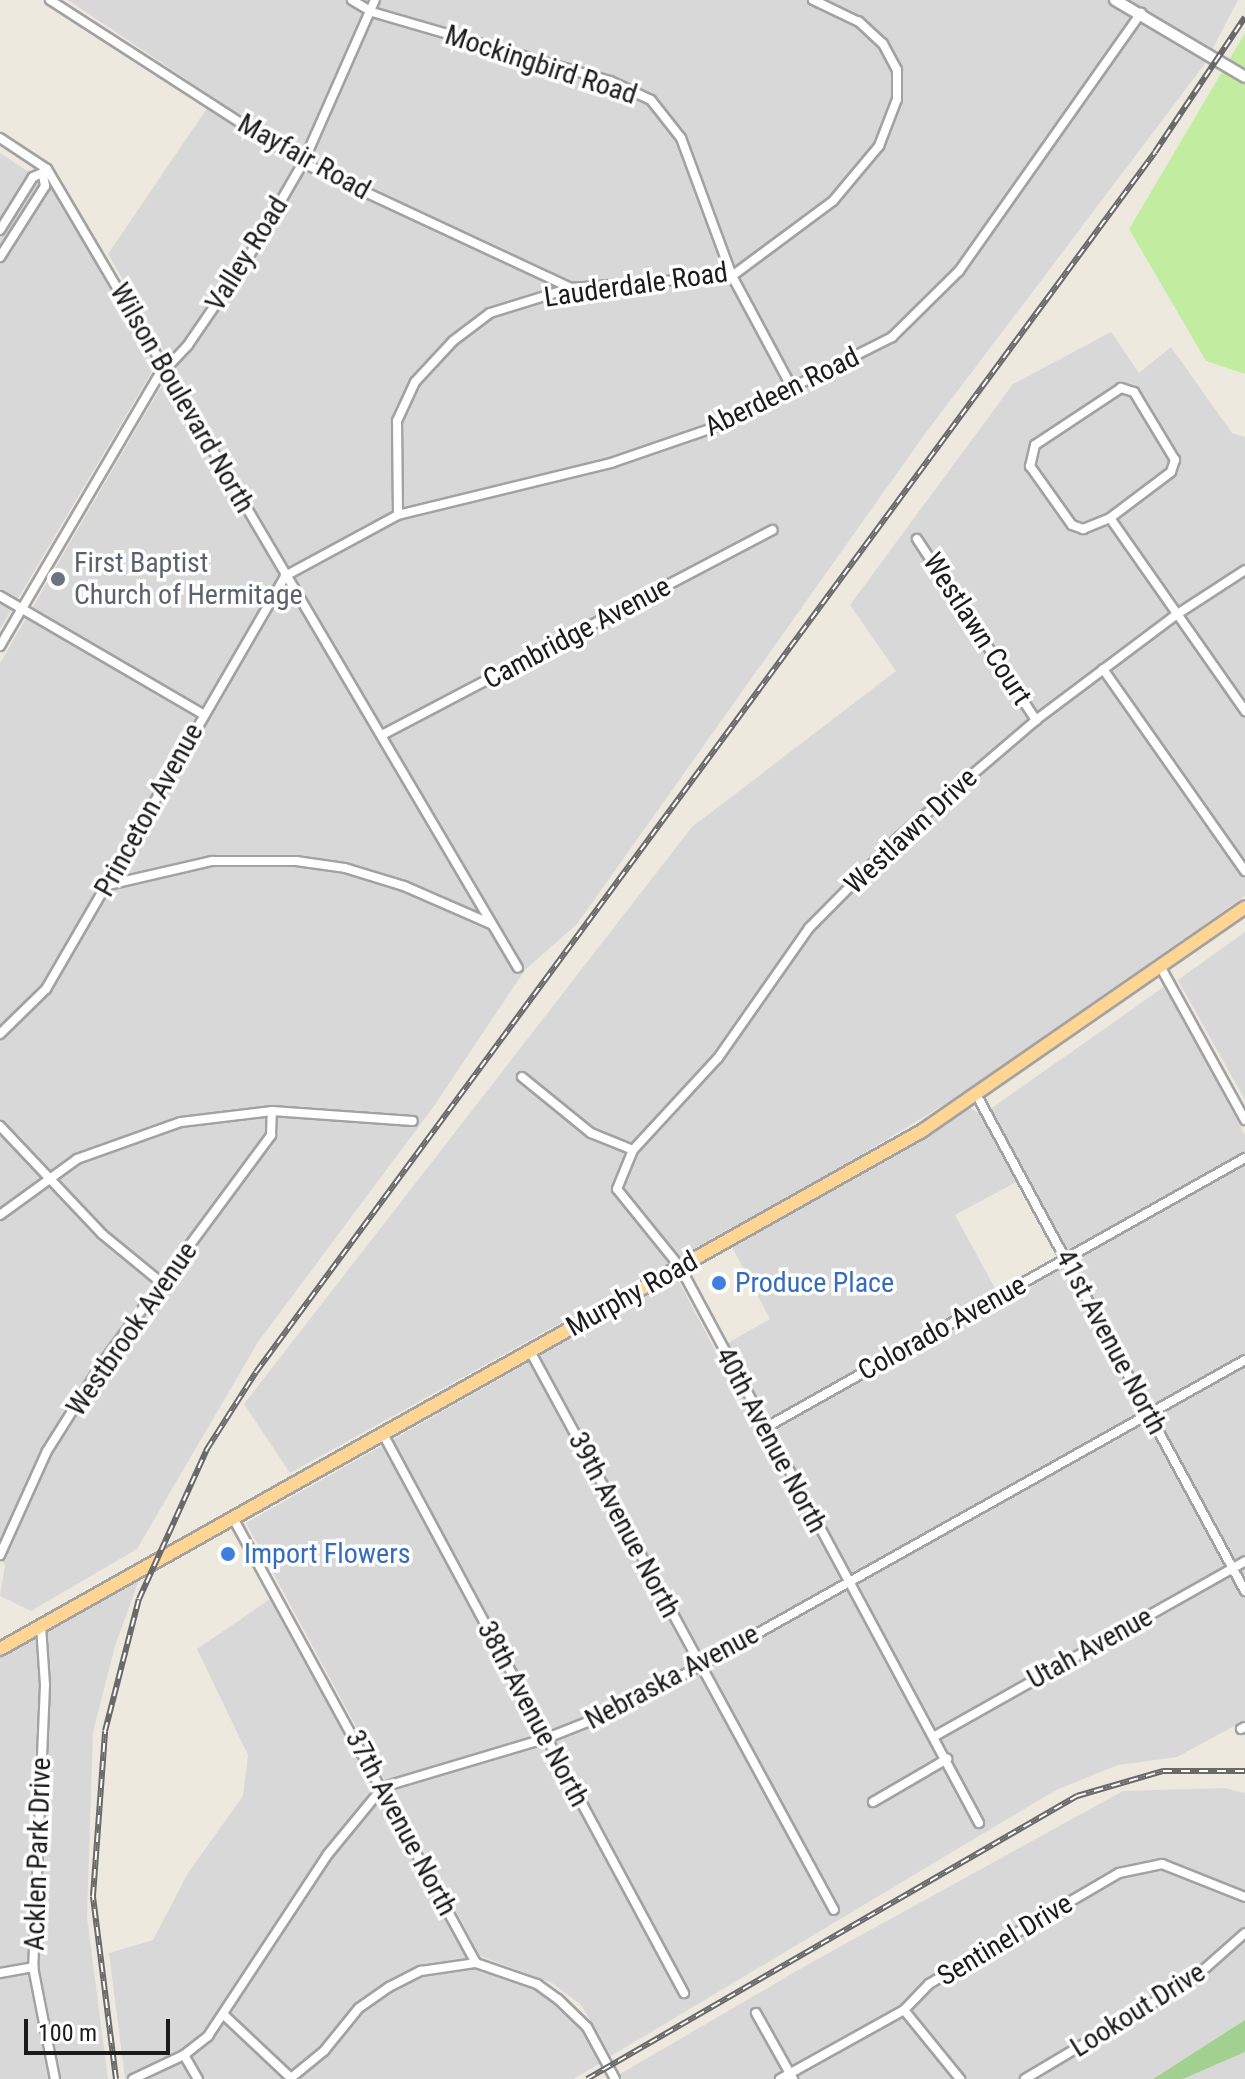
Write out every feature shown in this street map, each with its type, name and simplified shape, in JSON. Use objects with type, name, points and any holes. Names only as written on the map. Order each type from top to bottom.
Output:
[{"type":"main road","name":"Murphy Road","points":[[0,1649],[922,1131],[1245,907]]},
{"type":"street","name":"Mayfair Road","points":[[50,0],[303,163],[571,288]]},
{"type":"street","name":"Mockingbird Road","points":[[352,0],[372,12],[610,81],[651,100],[681,138],[732,276],[793,390]]},
{"type":"street","name":"Valley Road","points":[[0,646],[164,367],[188,345],[241,269],[303,163],[375,0]]},
{"type":"street","name":"Lauderdale Road","points":[[398,515],[397,421],[415,382],[453,341],[490,313],[571,288],[732,276],[833,201],[879,146],[897,99],[897,70],[883,44],[859,22],[813,0]]},
{"type":"street","points":[[1115,0],[1245,77]]},
{"type":"street","name":"Aberdeen Road","points":[[285,576],[398,515],[611,463],[710,429],[793,390],[892,337],[924,310],[959,271],[1141,13]]},
{"type":"street","name":"Wilson Boulevard North","points":[[0,138],[45,172],[164,367],[518,968]]},
{"type":"street","points":[[0,230],[33,177],[45,172],[45,186],[0,257]]},
{"type":"street","points":[[1121,388],[1134,392],[1175,460],[1171,472],[1110,518],[1083,529],[1072,525],[1030,466],[1029,455],[1035,445],[1121,388]]},
{"type":"street","points":[[1110,518],[1245,711]]},
{"type":"street","name":"Cambridge Avenue","points":[[382,735],[772,530]]},
{"type":"street","name":"Westlawn Court","points":[[917,539],[1036,720]]},
{"type":"street","name":"Westlawn Drive","points":[[633,1150],[718,1058],[809,928],[951,789],[1103,669],[1176,615],[1245,570]]},
{"type":"street","name":"Princeton Avenue","points":[[0,1034],[46,989],[285,576]]},
{"type":"street","points":[[0,596],[203,714]]},
{"type":"street","points":[[1103,669],[1245,871]]},
{"type":"street","points":[[108,885],[212,861],[296,861],[345,868],[404,886],[492,925]]},
{"type":"street","points":[[1160,966],[1245,1120]]},
{"type":"street","points":[[522,1077],[591,1133],[633,1150]]},
{"type":"street","name":"41st Avenue North","points":[[976,1094],[1245,1591]]},
{"type":"street","points":[[0,1215],[46,1178],[130,1137],[181,1122],[272,1111],[413,1121]]},
{"type":"street","name":"Westbrook Avenue","points":[[0,1555],[47,1451],[104,1361],[271,1135],[272,1111]]},
{"type":"street","points":[[0,1126],[46,1178],[163,1284]]},
{"type":"street","name":"40th Avenue North","points":[[633,1150],[617,1189],[680,1267],[848,1584],[947,1759]]},
{"type":"street","name":"Colorado Avenue","points":[[765,1428],[1245,1158]]},
{"type":"street","name":"39th Avenue North","points":[[530,1351],[834,1910]]},
{"type":"street","name":"Nebraska Avenue","points":[[383,1787],[547,1738],[628,1706],[1245,1360]]},
{"type":"street","name":"38th Avenue North","points":[[383,1434],[684,1993]]},
{"type":"street","name":"37th Avenue North","points":[[233,1518],[383,1787],[476,1963]]},
{"type":"street","name":"Utah Avenue","points":[[935,1736],[1245,1561]]},
{"type":"street","name":"Acklen Park Drive","points":[[41,1626],[45,1685],[33,1967],[55,2079]]},
{"type":"street","points":[[873,1802],[947,1759],[979,1823]]},
{"type":"street","points":[[133,2079],[184,2055],[224,2015],[328,1854],[383,1787]]},
{"type":"street","name":"Sentinel Drive","points":[[780,2079],[792,2077],[904,2010],[929,1984],[1119,1873],[1162,1864],[1245,1897]]},
{"type":"street","name":"Lookout Drive","points":[[1025,2079],[1201,1973],[1245,1933]]},
{"type":"street","points":[[224,2015],[292,2078],[324,2051],[359,2008],[389,1987],[421,1971],[476,1963],[537,1984],[558,1999],[587,2027],[615,2079]]},
{"type":"street","points":[[0,1973],[33,1967]]},
{"type":"street","points":[[904,2010],[960,2079]]},
{"type":"street","points":[[756,2013],[792,2077]]},
{"type":"street","points":[[184,2055],[198,2079]]},
{"type":"shaded area","points":[[68,0],[1238,0],[1204,65],[922,438],[577,924],[525,970],[434,1106],[258,1342],[137,1549],[31,1611],[0,1596],[5,1565],[0,1559],[0,663],[159,390],[167,384],[174,398],[187,390],[108,254],[214,98]]},
{"type":"shaded area","points":[[0,153],[53,188],[154,368],[0,629]]},
{"type":"shaded area","points":[[1111,332],[1139,373],[1171,347],[1232,433],[1245,437],[1245,896],[955,1098],[836,1170],[290,1473],[244,1404],[692,827],[896,671],[850,605],[1013,384]]},
{"type":"shaded area","points":[[1245,932],[1245,1100],[1178,980]]},
{"type":"shaded area","points":[[1165,986],[1245,1135],[1245,1735],[1236,1725],[1177,1757],[1118,1765],[1056,1790],[611,2056],[581,2005],[552,1983],[480,1956],[246,1523],[677,1278],[715,1350],[770,1319],[732,1247],[906,1150],[970,1108],[982,1115]],"holes":[[[1018,1181],[1063,1267],[1003,1303],[955,1215]]]},
{"type":"shaded area","points":[[143,1569],[115,1646],[93,1732],[87,1917],[108,2079],[0,2079],[0,1649]]},
{"type":"shaded area","points":[[276,1595],[476,1962],[537,1984],[587,2027],[606,2060],[573,2079],[125,2079],[109,1953],[153,1940],[188,1873],[243,1796],[248,1755],[197,1649]]},
{"type":"shaded area","points":[[1225,1788],[1245,1793],[1245,2020],[1153,2079],[622,2079],[620,2074],[814,1961],[1123,1791]]},
{"type":"shaded area","points":[[1245,2052],[1245,2079],[1183,2079]]},
{"type":"green space","points":[[1245,33],[1245,374],[1206,361],[1129,229]]},
{"type":"green space","points":[[1245,2020],[1245,2052],[1183,2079],[1153,2079]]},
{"type":"railway","points":[[116,2079],[93,1896],[105,1731],[139,1599],[207,1449],[256,1372],[1155,152],[1245,17]]},
{"type":"railway","points":[[587,2079],[1077,1796],[1163,1771],[1245,1771]]},
{"type":"place","name":"First Baptist Church of Hermitage","points":[[58,579]]},
{"type":"place","name":"Produce Place","points":[[719,1283]]},
{"type":"place","name":"Import Flowers","points":[[228,1554]]}]
